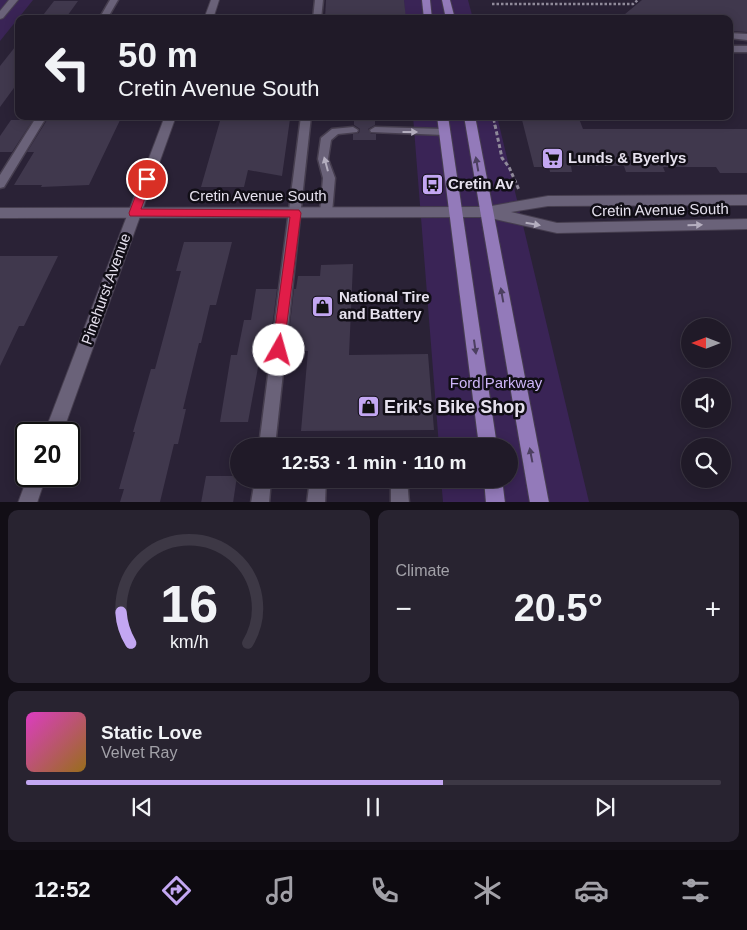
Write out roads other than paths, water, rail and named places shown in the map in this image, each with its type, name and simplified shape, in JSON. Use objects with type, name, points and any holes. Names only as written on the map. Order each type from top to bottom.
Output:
[{"type":"main road","points":[[426,0],[428,15]]},
{"type":"main road","points":[[446,0],[450,15]]},
{"type":"main road","points":[[442,120],[487,438]]},
{"type":"main road","points":[[470,120],[540,502]]},
{"type":"main road","points":[[494,488],[496,502]]},
{"type":"street","points":[[0,16],[14,0]]},
{"type":"street","points":[[209,15],[215,0]]},
{"type":"street","name":"Pinehurst Avenue","points":[[57,422],[169,120]]},
{"type":"street","name":"Cretin Avenue South","points":[[0,213],[486,212],[548,201],[747,200]]},
{"type":"street","name":"Cretin Avenue South","points":[[486,212],[527,223],[557,228],[747,224]]},
{"type":"street","points":[[27,502],[33,487]]},
{"type":"lane","points":[[105,15],[114,0]]},
{"type":"lane","points":[[317,15],[319,0]]},
{"type":"lane","points":[[733,36],[747,36]]},
{"type":"lane","points":[[733,49],[747,49]]},
{"type":"lane","points":[[0,184],[40,120]]},
{"type":"lane","points":[[268,438],[306,120]]},
{"type":"lane","points":[[326,212],[329,178],[323,159],[326,138],[336,131],[353,130]]},
{"type":"lane","points":[[376,130],[444,132]]},
{"type":"lane","points":[[260,502],[262,488]]},
{"type":"lane","points":[[316,502],[317,488]]},
{"type":"lane","points":[[399,488],[400,502]]},
{"type":"place","name":"Lunds & Byerlys","points":[[552,158]]},
{"type":"place","name":"Cretin Av","points":[[432,184]]},
{"type":"place","name":"National Tire and Battery","points":[[323,306]]},
{"type":"place","name":"Erik's Bike Shop","points":[[368,407]]},
{"type":"park label","name":"Ford Parkway","points":[[496,383]]}]
